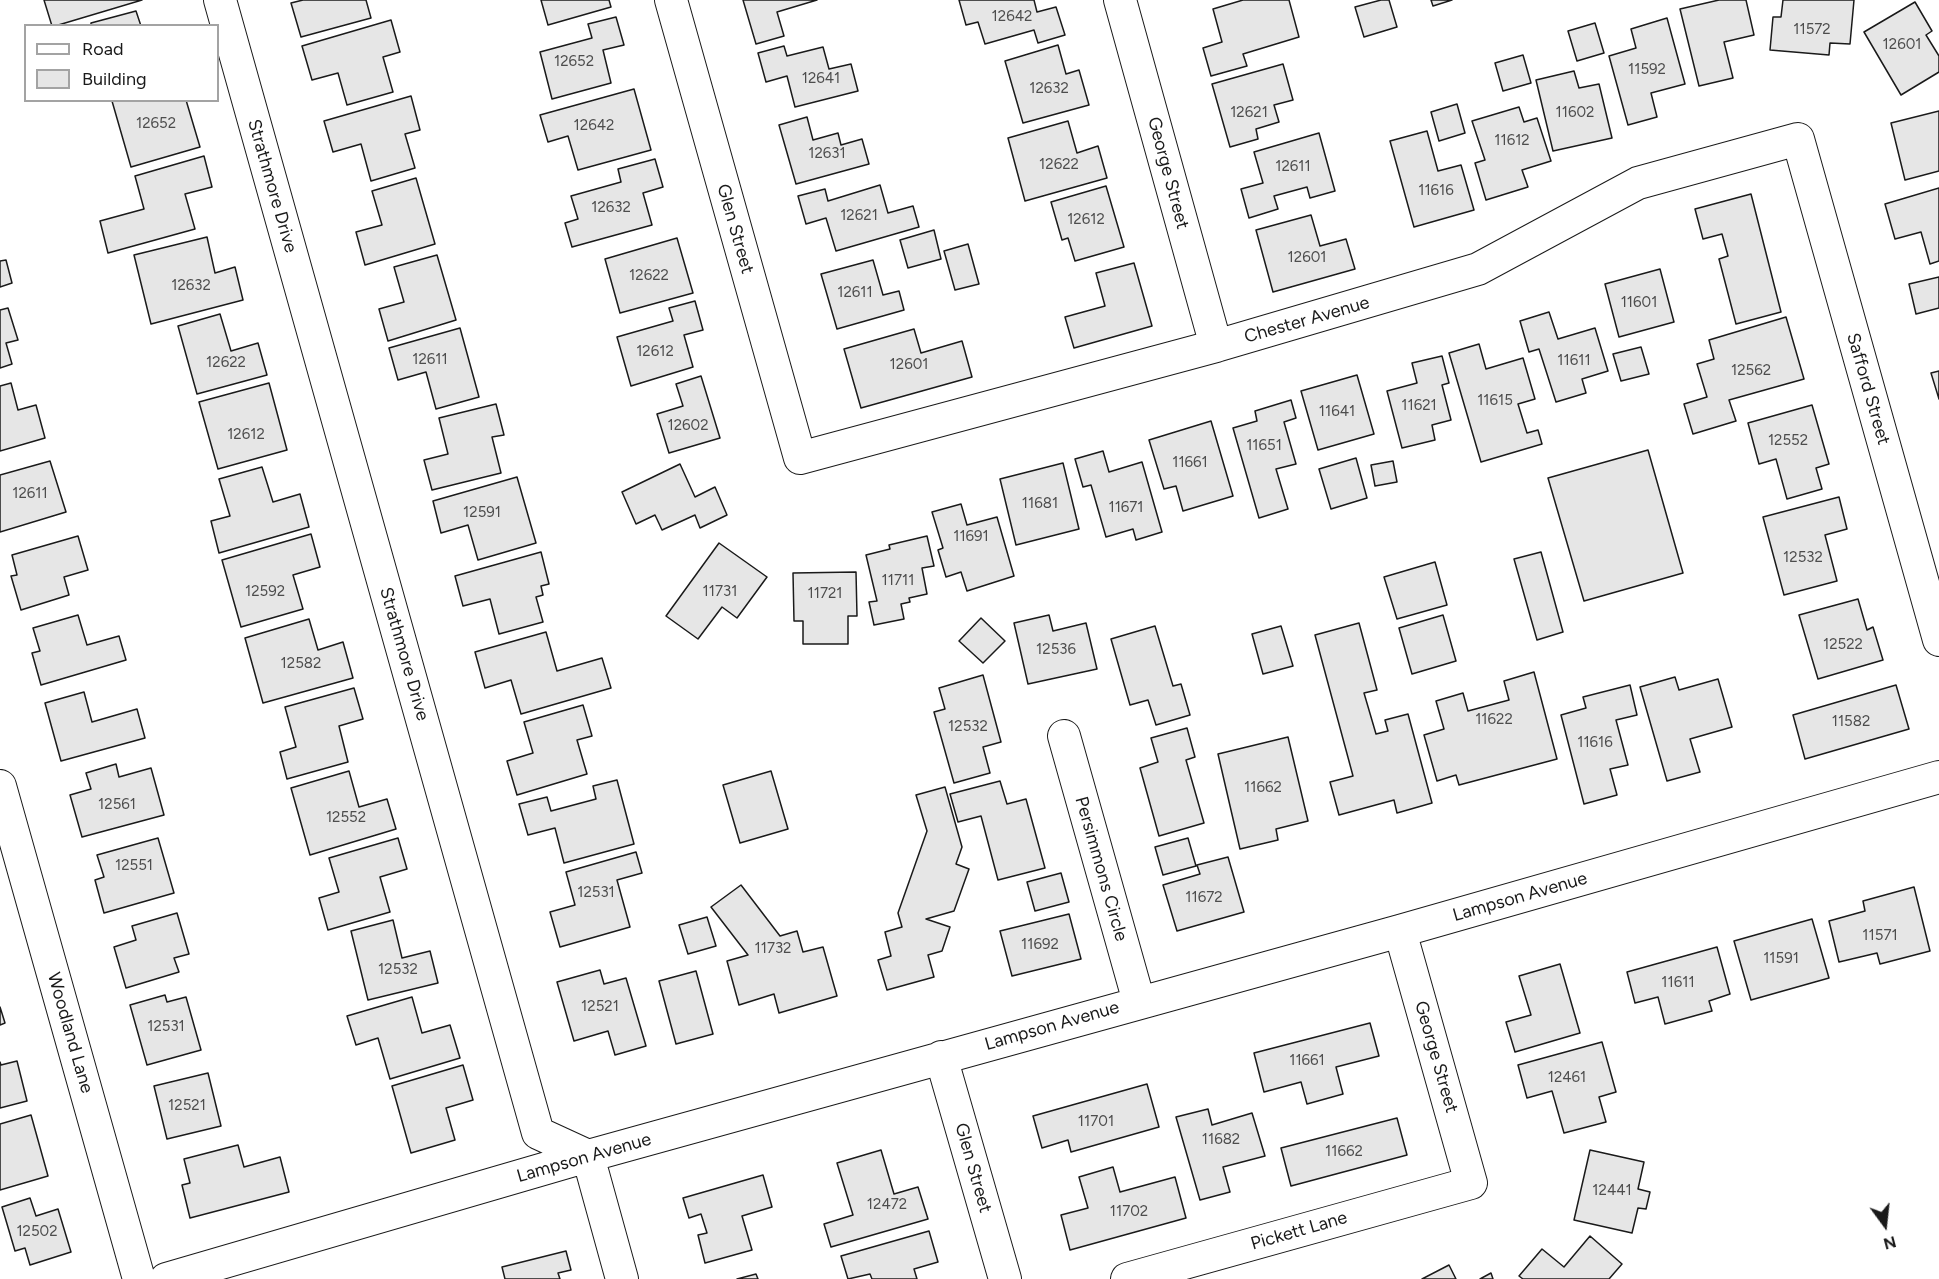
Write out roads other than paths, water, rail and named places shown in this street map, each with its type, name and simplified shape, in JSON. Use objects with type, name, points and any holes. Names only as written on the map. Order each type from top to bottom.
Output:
[{"type":"street","name":"Strathmore Drive","points":[[220,0],[538,1133],[588,1156]]},
{"type":"street","name":"Glen Street","points":[[671,0],[800,458]]},
{"type":"street","name":"George Street","points":[[1120,0],[1216,346]]},
{"type":"street","name":"Chester Avenue","points":[[800,458],[1216,346],[1478,269],[1638,183],[1797,139]]},
{"type":"street","name":"Safford Street","points":[[1797,139],[1939,640]]},
{"type":"street","name":"Persimmons Circle","points":[[1064,736],[1138,1002]]},
{"type":"street","name":"Lampson Avenue","points":[[166,1279],[588,1156],[1400,931],[1939,777]]},
{"type":"street","name":"Woodland Lane","points":[[0,786],[139,1279]]},
{"type":"street","name":"George Street","points":[[1400,931],[1471,1183]]},
{"type":"street","name":"Glen Street","points":[[941,1057],[1005,1279]]},
{"type":"street","points":[[588,1156],[622,1279]]},
{"type":"street","name":"Pickett Lane","points":[[1127,1279],[1471,1183]]}]
